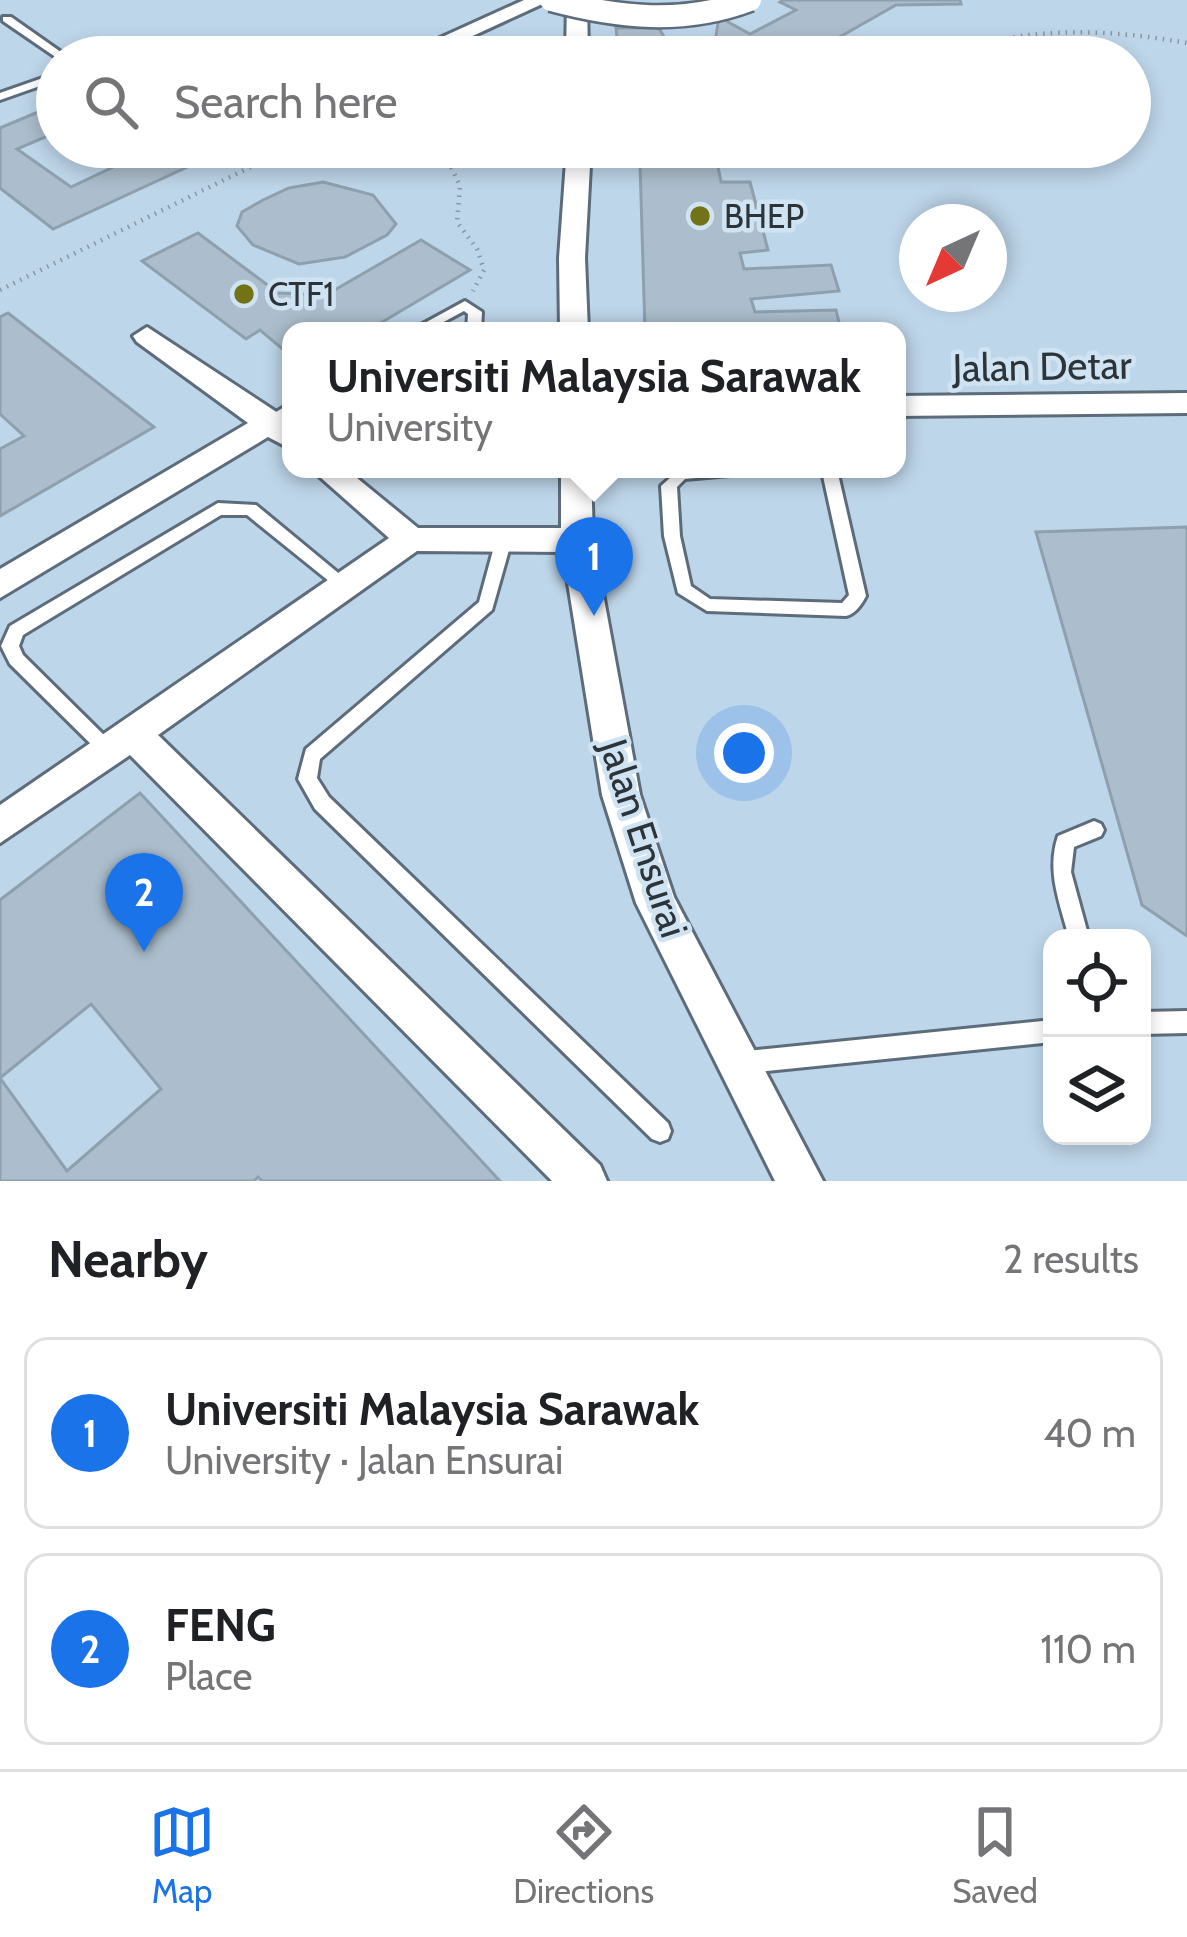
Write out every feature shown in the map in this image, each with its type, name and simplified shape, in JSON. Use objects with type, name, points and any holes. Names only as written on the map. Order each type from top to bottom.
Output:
[{"type":"street","points":[[457,36],[541,0]]},
{"type":"street","points":[[551,0],[587,10],[675,16],[729,10],[750,0]]},
{"type":"street","points":[[577,0],[577,36]]},
{"type":"street","points":[[574,322],[578,168]]},
{"type":"street","points":[[147,336],[282,422]]},
{"type":"street","name":"Jalan Detar","points":[[906,406],[1187,403]]},
{"type":"street","points":[[0,585],[282,424]]},
{"type":"street","points":[[337,478],[411,539],[503,543],[578,539]]},
{"type":"street","name":"Jalan Ensurai","points":[[576,478],[578,539],[621,795],[656,903],[800,1181]]},
{"type":"street","points":[[0,826],[411,539]]},
{"type":"street","points":[[122,743],[584,1181]]},
{"type":"lane","points":[[7,19],[36,39]]},
{"type":"lane","points":[[0,77],[18,90]]},
{"type":"lane","points":[[0,97],[36,84]]},
{"type":"lane","points":[[433,322],[466,305],[475,311],[474,322]]},
{"type":"lane","points":[[676,478],[669,486],[672,536],[684,589],[707,605],[846,610],[858,596],[831,478]]},
{"type":"lane","points":[[122,743],[16,659],[10,646],[16,631],[218,509],[234,506],[250,509],[346,586]]},
{"type":"lane","points":[[503,543],[486,605],[312,755],[307,779],[322,803],[660,1131]]},
{"type":"lane","points":[[1076,929],[1061,872],[1065,842],[1094,830]]},
{"type":"lane","points":[[1151,1023],[1187,1022]]},
{"type":"lane","points":[[737,1063],[1043,1032]]},
{"type":"path","points":[[1012,36],[1077,27],[1187,43]]},
{"type":"path","points":[[0,290],[243,168]]},
{"type":"path","points":[[452,168],[460,186],[457,222],[477,249],[484,270],[466,305]]},
{"type":"shaded area","points":[[0,0],[1187,0],[1187,1181],[0,1181]]},
{"type":"building","points":[[960,0],[961,4],[896,5],[841,36],[716,36],[719,17],[750,34],[796,10],[780,2]]},
{"type":"building","points":[[616,28],[659,28],[663,36],[617,36]]},
{"type":"building","points":[[36,113],[36,141],[17,149],[36,162],[36,168],[44,168],[71,187],[111,168],[185,168],[53,229],[0,188],[0,128]]},
{"type":"building","name":"BHEP","points":[[640,168],[718,168],[721,182],[750,182],[768,250],[740,253],[744,269],[831,265],[839,291],[751,299],[755,312],[836,310],[839,322],[645,322]]},
{"type":"building","name":"CTF1","points":[[323,182],[373,195],[396,224],[387,235],[345,257],[299,264],[253,245],[237,226],[242,212],[263,200],[289,188]]},
{"type":"building","name":"CTF1","points":[[198,233],[278,293],[326,295],[421,240],[470,270],[382,322],[282,322],[282,348],[260,330],[246,339],[142,261]]},
{"type":"building","points":[[8,313],[154,427],[0,516],[0,449],[24,436],[0,414],[0,317]]},
{"type":"building","points":[[1187,527],[1187,936],[1142,905],[1036,532]]},
{"type":"building","points":[[140,793],[500,1181],[262,1181],[258,1177],[254,1181],[0,1181],[0,900]],"holes":[[[91,1004],[161,1089],[67,1171],[0,1078]]]},
{"type":"place","name":"BHEP","points":[[700,216]]},
{"type":"place","name":"CTF1","points":[[244,294]]},
{"type":"place","name":"Universiti Malaysia Sarawak","points":[[594,616]]},
{"type":"place","name":"FENG","points":[[144,952]]}]
